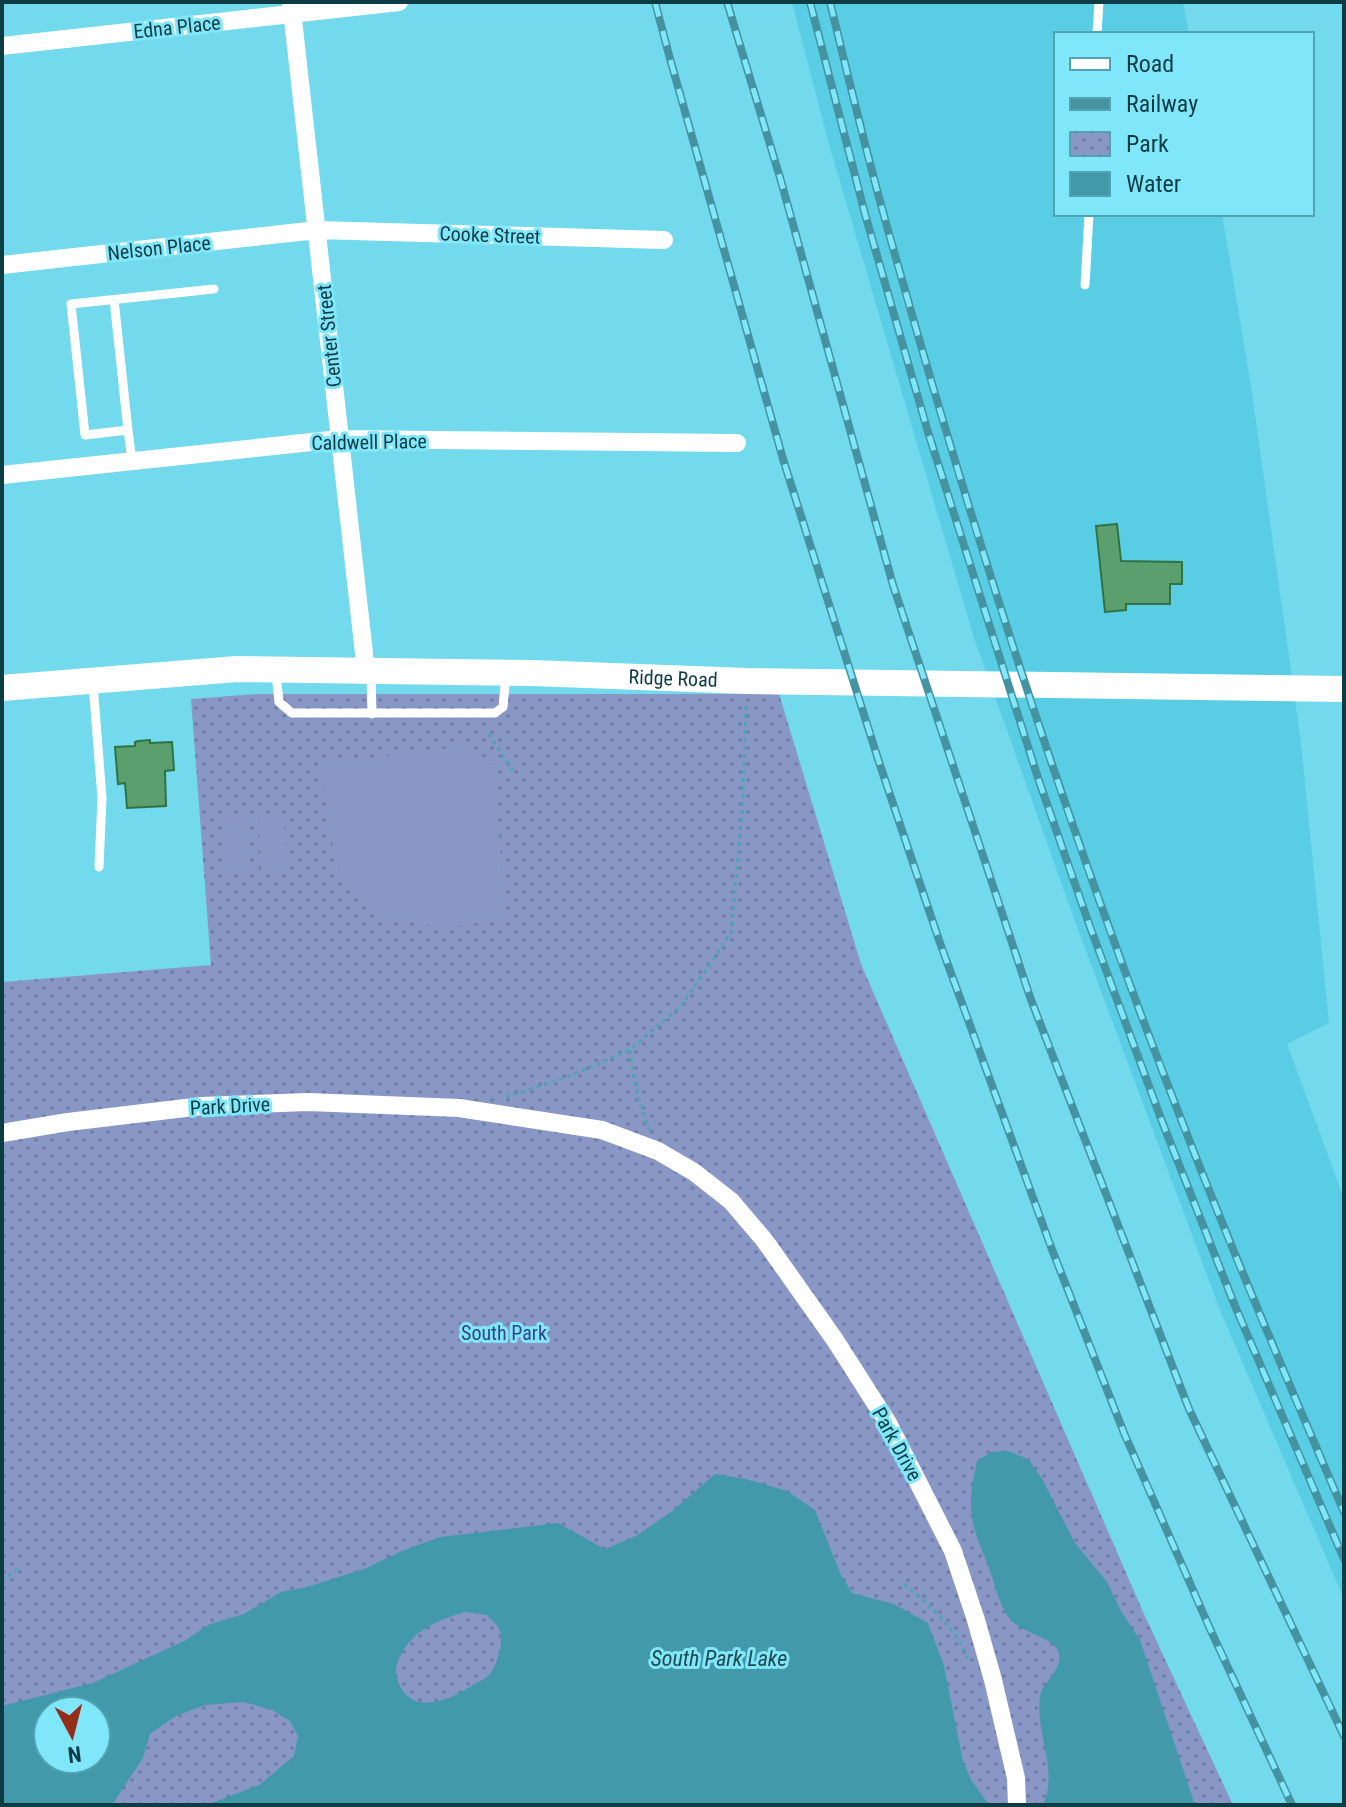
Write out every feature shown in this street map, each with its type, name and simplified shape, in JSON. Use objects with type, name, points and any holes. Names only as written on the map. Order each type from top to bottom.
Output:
[{"type":"main road","name":"Ridge Road","points":[[2,688],[237,669],[275,669],[747,681],[1344,689]]},
{"type":"street","name":"Edna Place","points":[[2,46],[292,8],[399,2]]},
{"type":"street","name":"Center Street","points":[[292,8],[369,671]]},
{"type":"street","name":"Cooke Street","points":[[317,230],[664,240]]},
{"type":"street","name":"Nelson Place","points":[[2,265],[317,230]]},
{"type":"street","name":"Caldwell Place","points":[[2,475],[340,439],[737,443]]},
{"type":"street","name":"Park Drive","points":[[2,1133],[202,1106],[308,1102],[459,1108],[602,1130],[658,1151],[694,1172],[731,1201],[765,1241],[835,1340],[888,1423],[953,1551],[993,1680],[1016,1778],[1017,1802]]},
{"type":"lane","points":[[1097,32],[1099,2]]},
{"type":"lane","points":[[1085,285],[1089,216]]},
{"type":"lane","points":[[128,430],[85,435],[71,304],[214,289]]},
{"type":"lane","points":[[114,300],[132,461]]},
{"type":"lane","points":[[275,669],[279,702],[292,713],[495,713],[503,707],[506,673]]},
{"type":"lane","points":[[369,671],[372,714]]},
{"type":"lane","points":[[92,681],[102,798],[99,867]]},
{"type":"path","points":[[503,1098],[565,1078],[630,1050],[682,1005],[731,933],[743,802],[747,681]]},
{"type":"path","points":[[489,734],[513,771]]},
{"type":"path","points":[[630,1050],[643,1116],[658,1151]]},
{"type":"path","points":[[2,1581],[19,1569]]},
{"type":"path","points":[[904,1584],[938,1612],[958,1639],[971,1666]]},
{"type":"shaded area","points":[[792,2],[1183,2],[1189,32],[1054,32],[1054,216],[1222,216],[1251,386],[1301,743],[1329,1023],[1287,1044],[1344,1199],[1344,1599],[1220,1310],[1076,924],[974,638],[829,144]]},
{"type":"green space","name":"South Park","points":[[257,694],[779,694],[861,964],[1144,1614],[1233,1805],[2,1805],[2,982],[211,965],[191,699]]},
{"type":"green space","points":[[465,746],[493,762],[506,920],[445,927],[377,918],[336,865],[319,764]]},
{"type":"green space","points":[[284,815],[287,870],[261,871],[259,816]]},
{"type":"green space","points":[[248,817],[251,871],[226,873],[223,818]]},
{"type":"water","points":[[1008,1451],[1028,1459],[1041,1477],[1075,1543],[1107,1582],[1140,1640],[1195,1805],[1043,1805],[1049,1779],[1039,1711],[1040,1697],[1058,1665],[1059,1653],[1051,1643],[1015,1624],[1006,1613],[977,1536],[971,1509],[977,1461],[991,1452]]},
{"type":"water","name":"South Park Lake","points":[[715,1474],[787,1491],[815,1510],[841,1575],[852,1593],[894,1604],[928,1623],[944,1666],[963,1761],[972,1781],[989,1805],[206,1805],[259,1785],[294,1756],[298,1736],[290,1721],[272,1710],[243,1702],[205,1705],[176,1716],[150,1734],[143,1758],[112,1805],[2,1805],[2,1706],[32,1698],[32,1775],[112,1775],[112,1695],[46,1695],[93,1683],[184,1641],[210,1624],[244,1614],[281,1592],[364,1569],[440,1537],[558,1523],[605,1549],[636,1536],[671,1512]],"holes":[[[465,1612],[487,1615],[501,1634],[497,1660],[489,1675],[444,1700],[423,1703],[406,1694],[397,1680],[397,1662],[406,1646],[420,1632]]]},
{"type":"building","points":[[1117,524],[1121,561],[1182,562],[1182,584],[1170,584],[1170,604],[1126,604],[1126,610],[1105,612],[1096,526]]},
{"type":"building","points":[[150,740],[150,743],[172,742],[174,770],[165,771],[166,806],[127,808],[125,783],[118,784],[115,747],[135,746],[135,742]]},
{"type":"railway","points":[[655,2],[783,459],[940,943],[1051,1247],[1124,1433],[1292,1805]]},
{"type":"railway","points":[[727,2],[781,181],[893,585],[1030,997],[1189,1409],[1344,1736]]},
{"type":"railway","points":[[810,2],[865,214],[928,432],[1038,778],[1163,1124],[1235,1306],[1344,1559]]},
{"type":"railway","points":[[830,2],[915,327],[1058,783],[1138,1008],[1200,1168],[1344,1512]]}]
